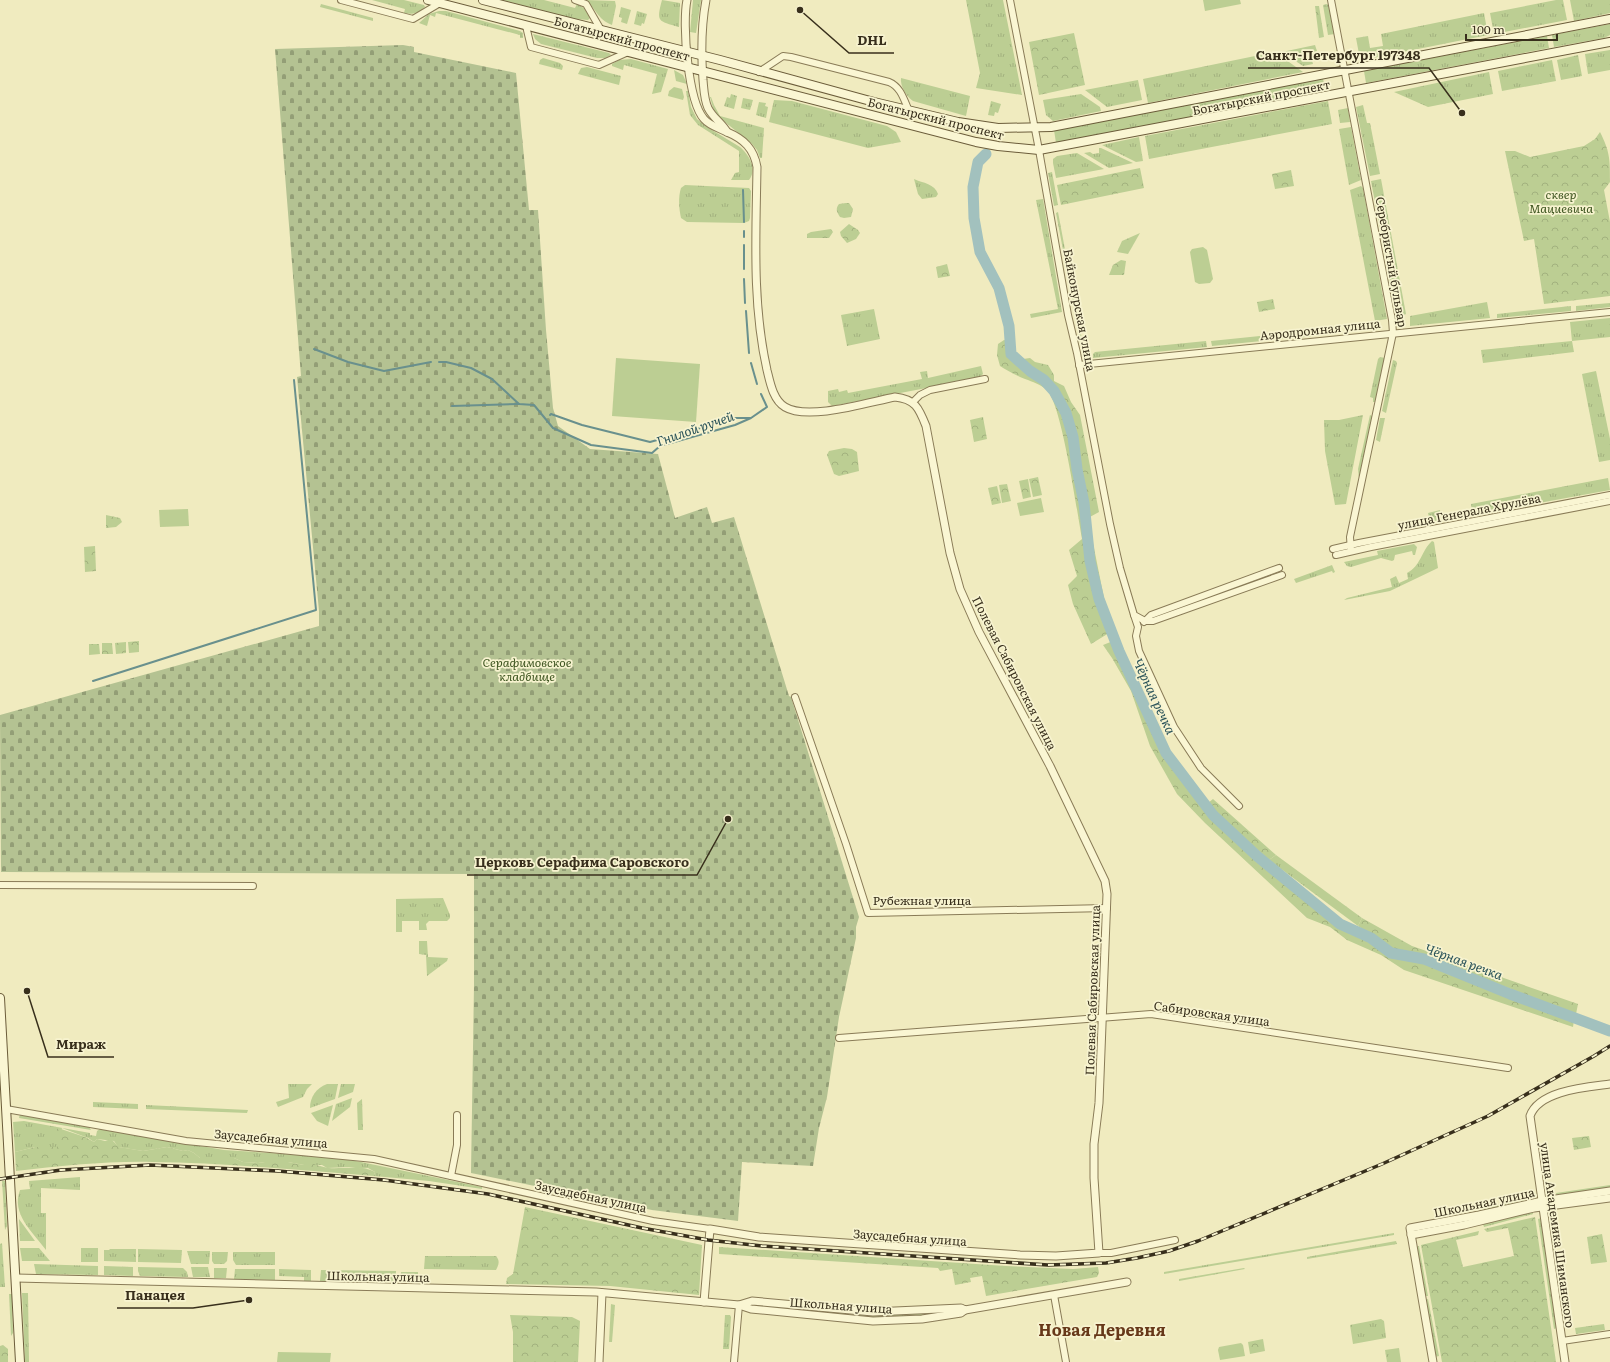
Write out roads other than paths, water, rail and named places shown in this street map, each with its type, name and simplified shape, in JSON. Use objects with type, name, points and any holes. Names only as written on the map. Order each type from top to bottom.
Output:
[{"type":"main road","name":"Богатырский проспект","points":[[428,0],[976,142],[1039,150],[1610,42]]},
{"type":"main road","name":"Богатырский проспект","points":[[483,0],[702,56],[909,112],[978,126],[998,128],[1059,126],[1610,19]]},
{"type":"main road","points":[[0,998],[20,1362]]},
{"type":"street","points":[[341,0],[413,19],[440,3]]},
{"type":"street","points":[[575,0],[586,4],[601,30]]},
{"type":"street","points":[[687,0],[685,32],[686,52],[694,98],[700,114],[712,126],[727,132],[744,142],[752,150],[756,158],[757,306],[761,339],[768,374],[772,389],[779,402],[784,407],[792,410],[811,412],[826,411],[895,397],[904,398],[913,402],[920,395],[930,390],[985,379]]},
{"type":"street","points":[[706,0],[703,17],[702,56],[704,93],[708,108],[724,125],[727,132]]},
{"type":"street","name":"Байконурская улица","points":[[1010,0],[1039,150],[1068,315],[1120,568],[1138,627],[1136,636],[1139,651],[1174,727],[1201,768],[1239,806]]},
{"type":"street","name":"Серебристый бульвар","points":[[1331,0],[1391,312],[1393,333],[1350,537],[1349,545],[1351,552]]},
{"type":"street","points":[[526,26],[531,47],[599,65],[628,52]]},
{"type":"street","points":[[759,72],[783,56],[889,82],[900,90],[909,112]]},
{"type":"street","name":"Аэродромная улица","points":[[1079,365],[1610,312]]},
{"type":"street","name":"Полевая Сабировская улица","points":[[913,402],[922,416],[926,426],[950,553],[960,589],[979,632],[1050,766],[1105,881],[1107,908],[1103,1018],[1099,1103],[1094,1144],[1094,1178],[1099,1254]]},
{"type":"street","name":"улица Генерала Хрулёва","points":[[1610,495],[1349,545],[1334,552],[1351,552],[1610,501]]},
{"type":"street","points":[[1138,627],[1143,620],[1151,615],[1279,568]]},
{"type":"street","points":[[1134,615],[1143,620],[1153,621],[1282,575]]},
{"type":"street","name":"Рубежная улица","points":[[795,696],[844,837],[868,913],[1107,908]]},
{"type":"street","points":[[0,885],[253,886]]},
{"type":"street","name":"Сабировская улица","points":[[839,1038],[1151,1014],[1508,1068]]},
{"type":"street","name":"улица Академика Шиманского","points":[[1565,1362],[1530,1120],[1532,1111],[1550,1097],[1562,1092],[1610,1084]]},
{"type":"street","name":"Заусадебная улица","points":[[6,1109],[208,1144],[374,1160],[648,1220],[759,1237],[1020,1255],[1056,1256],[1111,1253],[1175,1240]]},
{"type":"street","points":[[451,1176],[457,1145],[457,1114]]},
{"type":"street","name":"Школьная улица","points":[[1433,1362],[1410,1231],[1610,1191]]},
{"type":"street","name":"Школьная улица","points":[[1542,1204],[1610,1198]]},
{"type":"street","points":[[704,1302],[710,1229]]},
{"type":"street","name":"Школьная улица","points":[[16,1278],[602,1293],[739,1305],[751,1309],[872,1321],[922,1319],[1126,1282]]},
{"type":"street","points":[[599,1362],[602,1293]]},
{"type":"street","points":[[1054,1295],[1066,1362]]},
{"type":"street","points":[[734,1362],[739,1305]]},
{"type":"street","points":[[1562,1341],[1610,1334]]},
{"type":"waterway","name":"Чёрная речка","points":[[986,154],[978,162],[973,187],[974,218],[980,252],[999,288],[1009,326],[1011,354],[1030,371],[1044,380],[1054,391],[1066,413],[1073,437],[1077,469],[1084,503],[1090,561],[1099,599],[1119,651],[1166,753],[1213,815],[1257,856],[1340,924],[1371,938],[1391,953],[1424,959],[1510,994],[1610,1031]]},
{"type":"waterway","points":[[743,190],[744,222]]},
{"type":"waterway","points":[[744,231],[744,237]]},
{"type":"waterway","points":[[744,245],[744,269]]},
{"type":"waterway","points":[[744,279],[745,303]]},
{"type":"waterway","points":[[746,311],[749,353]]},
{"type":"waterway","name":"Гнилой ручей","points":[[314,349],[348,362],[384,371],[431,362]]},
{"type":"waterway","name":"Гнилой ручей","points":[[439,362],[446,362],[471,368],[492,379],[519,404],[534,405],[553,428],[591,445],[652,453],[660,446],[735,425],[751,418],[767,407],[761,394]]},
{"type":"waterway","points":[[751,363],[757,384]]},
{"type":"waterway","points":[[93,681],[316,610],[294,380]]},
{"type":"waterway","points":[[452,406],[519,404]]},
{"type":"waterway","points":[[550,415],[551,414],[582,425],[650,442],[736,418],[750,418]]},
{"type":"railway","points":[[0,1179],[61,1170],[150,1165],[278,1171],[384,1180],[488,1194],[642,1228],[708,1240],[762,1246],[1048,1265],[1106,1263],[1169,1251],[1198,1241],[1382,1164],[1488,1116],[1610,1046]]},
{"type":"place","name":"DHL","points":[[800,10]]},
{"type":"place","name":"Санкт-Петербург 197348","points":[[1462,113]]},
{"type":"place","name":"Церковь Серафима Саровского","points":[[728,819]]},
{"type":"place","name":"Мираж","points":[[27,991]]},
{"type":"place","name":"Панацея","points":[[249,1300]]},
{"type":"district","name":"Новая Деревня","points":[[1102,1329]]},
{"type":"park label","name":"сквер Мациевича","points":[[1561,201]]},
{"type":"park label","name":"Серафимовское кладбище","points":[[527,669]]}]
